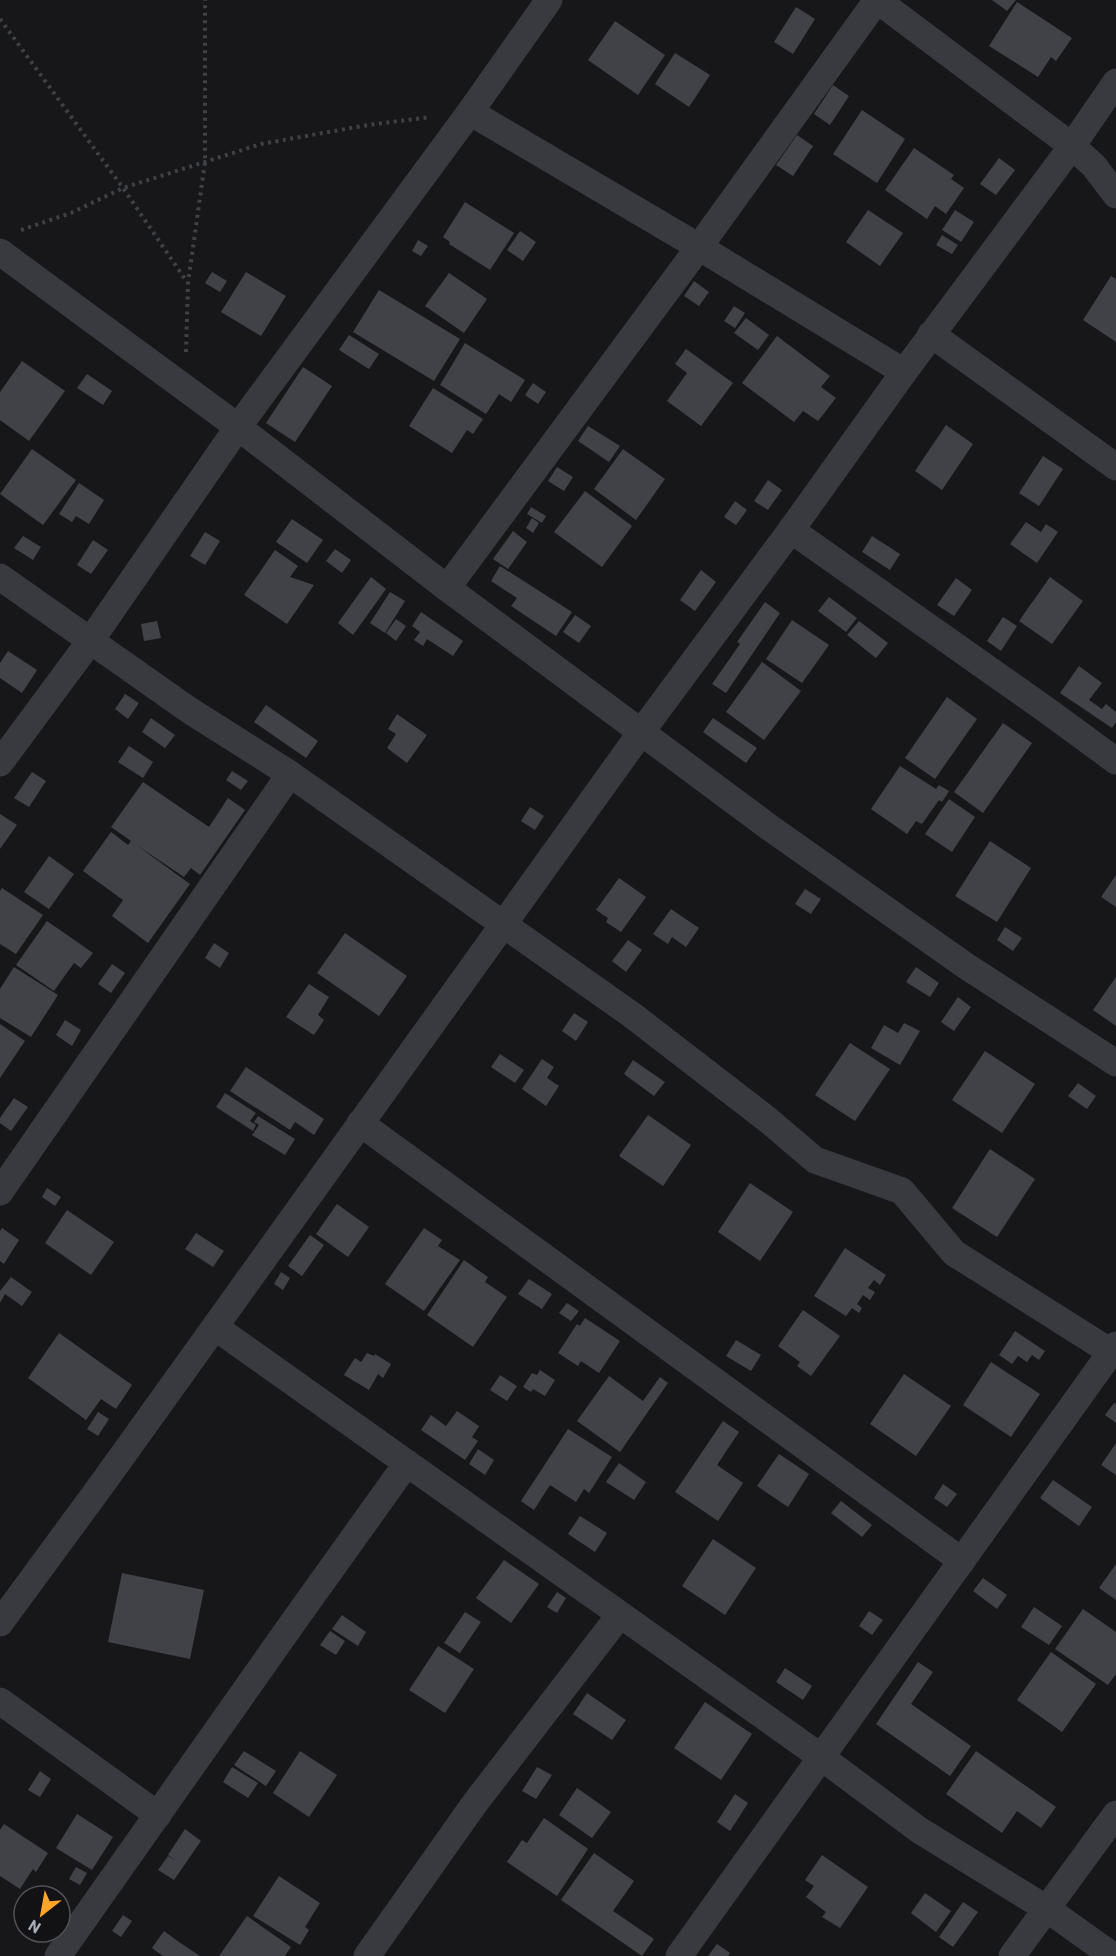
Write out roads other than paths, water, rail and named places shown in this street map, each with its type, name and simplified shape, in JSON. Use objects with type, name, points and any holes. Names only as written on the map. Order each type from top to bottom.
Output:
[{"type":"street","points":[[0,763],[91,640],[238,427],[470,112],[549,0]]},
{"type":"street","points":[[447,588],[699,247],[877,0],[1072,146],[1094,166],[1116,195]]},
{"type":"street","points":[[0,1623],[642,731],[1072,146],[1116,82]]},
{"type":"street","points":[[470,112],[699,247],[904,372]]},
{"type":"street","points":[[0,252],[238,427],[447,588],[773,830],[966,966],[1116,1063]]},
{"type":"street","points":[[932,334],[1116,467]]},
{"type":"street","points":[[791,530],[1116,761]]},
{"type":"street","points":[[0,578],[189,710],[290,774],[632,1015],[768,1120],[815,1160],[902,1191],[954,1253],[1113,1349],[679,1956]]},
{"type":"street","points":[[0,1192],[290,774]]},
{"type":"street","points":[[360,1124],[962,1561]]},
{"type":"street","points":[[215,1327],[619,1616],[821,1757],[919,1830],[1047,1909],[1113,1956]]},
{"type":"street","points":[[58,1956],[407,1463]]},
{"type":"street","points":[[367,1956],[475,1803],[619,1616]]},
{"type":"street","points":[[0,1701],[158,1815]]},
{"type":"street","points":[[1012,1956],[1116,1814]]}]
